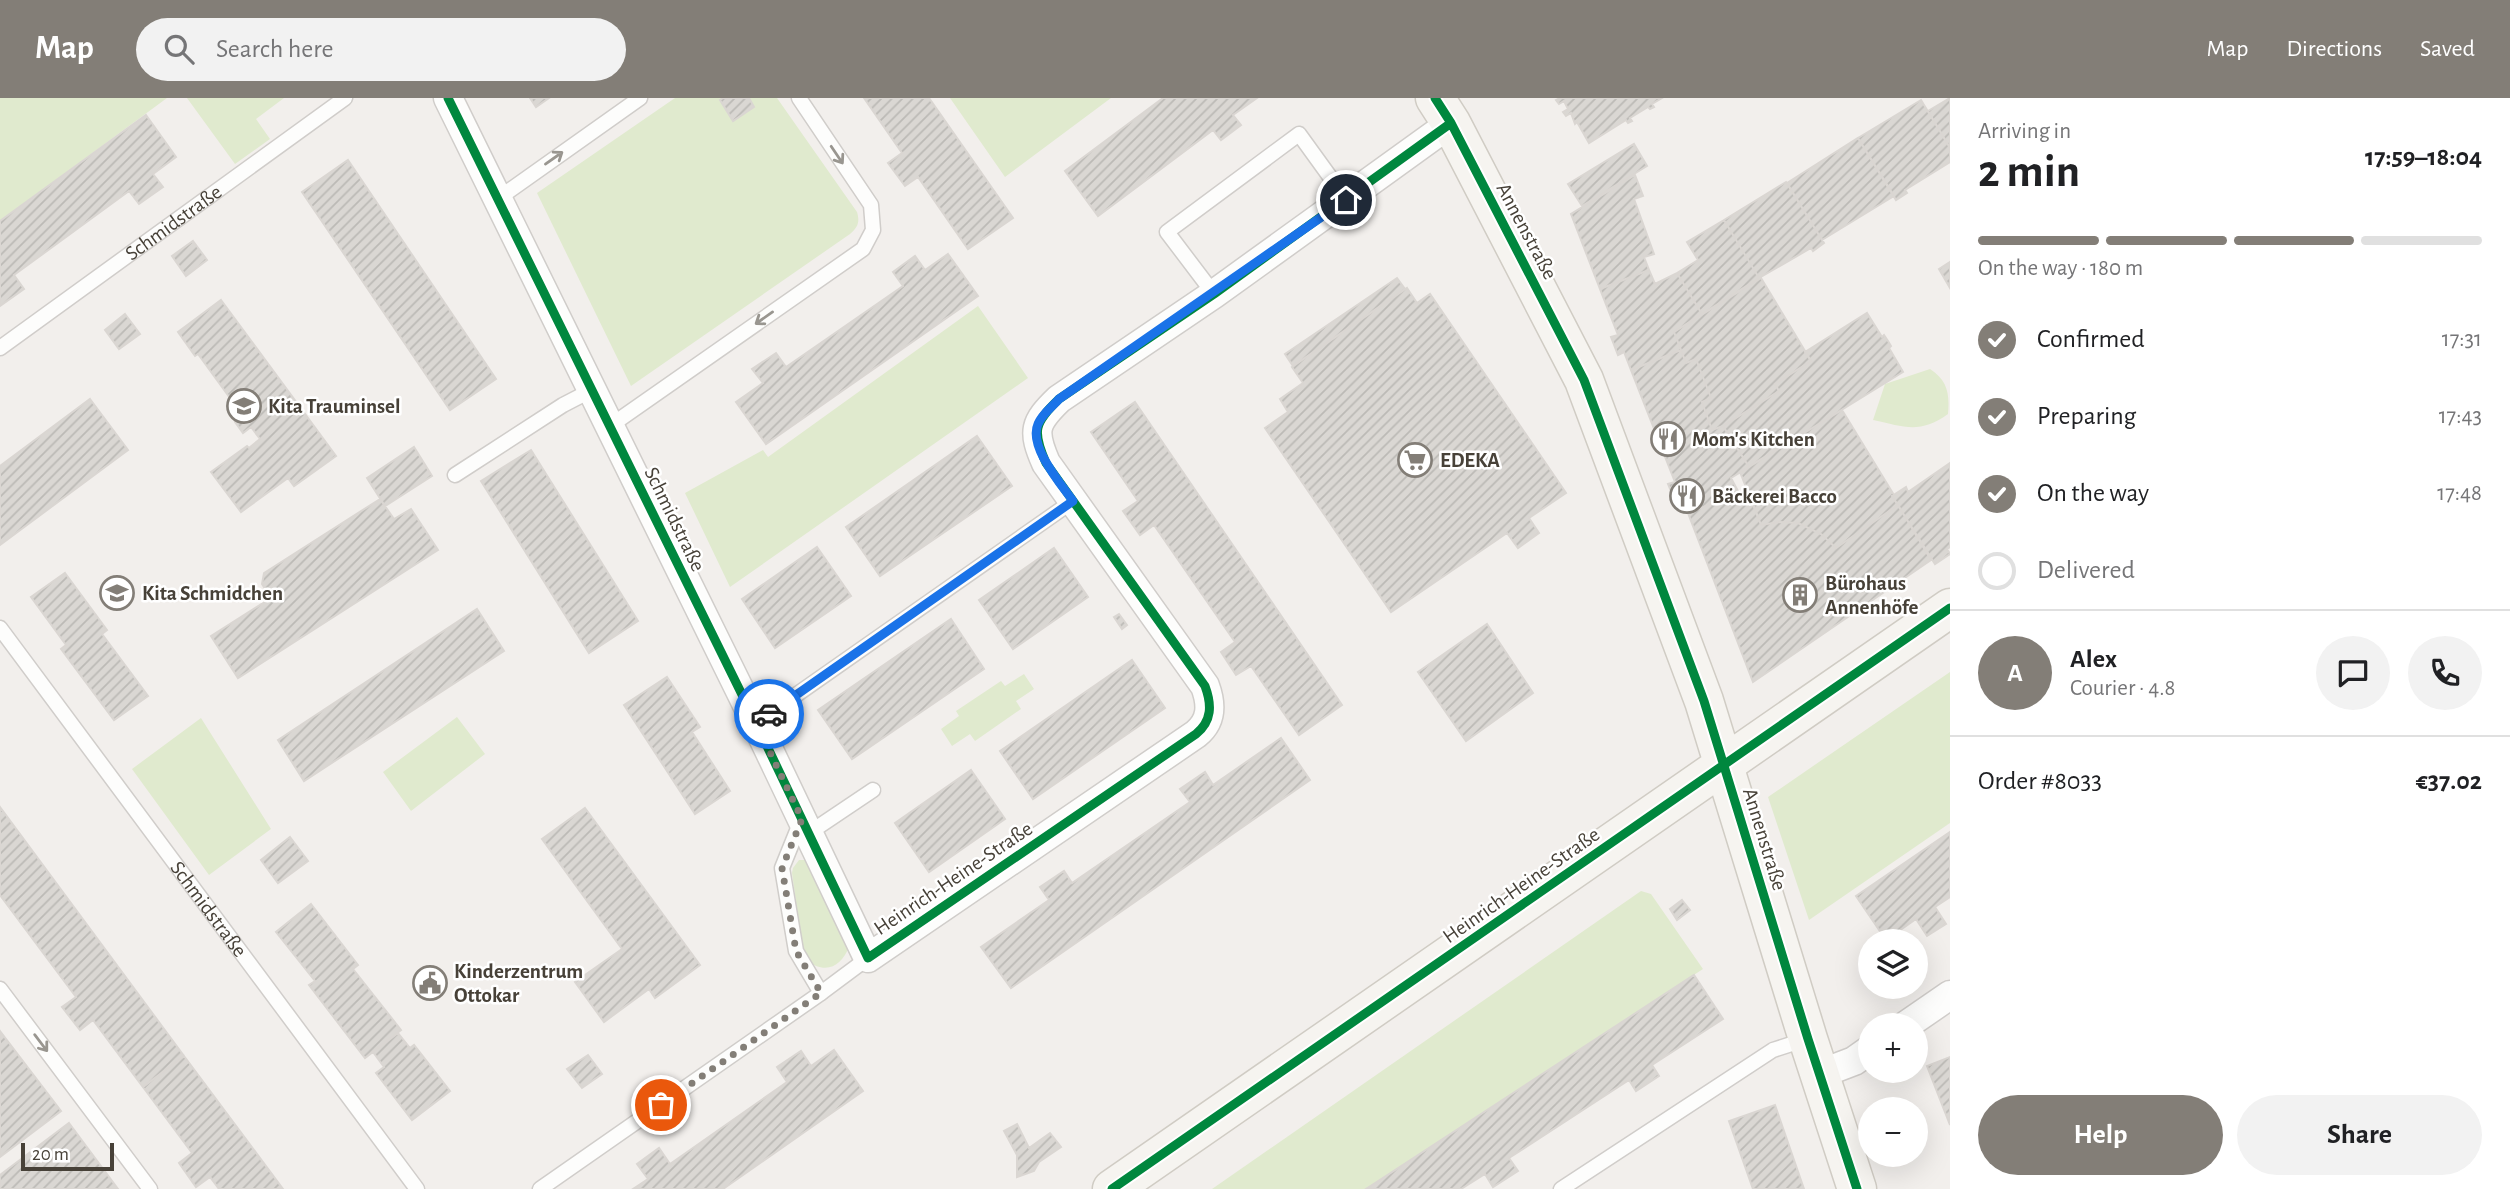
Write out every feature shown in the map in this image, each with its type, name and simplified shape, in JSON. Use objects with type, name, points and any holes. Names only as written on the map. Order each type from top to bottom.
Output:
[{"type":"street","name":"Schmidstraße","points":[[448,98],[756,723],[868,958]]},
{"type":"street","name":"Annenstraße","points":[[1196,734],[1208,721],[1209,698],[1205,686],[1046,463],[1038,444],[1036,426],[1059,399],[1346,200],[1443,110],[1584,380],[1698,685],[1857,1189]]},
{"type":"street","name":"Heinrich-Heine-Straße","points":[[1112,1189],[1950,608]]},
{"type":"street","name":"Heinrich-Heine-Straße","points":[[868,958],[1196,734]]},
{"type":"street","points":[[1924,1013],[1950,995]]},
{"type":"street","points":[[1814,1057],[1854,1060],[1858,1057]]},
{"type":"lane","name":"Schmidstraße","points":[[0,348],[345,98]]},
{"type":"lane","points":[[499,198],[640,98]]},
{"type":"lane","points":[[610,426],[863,249],[873,230],[871,205],[799,98]]},
{"type":"lane","points":[[1213,294],[1167,232],[1299,134],[1346,200]]},
{"type":"lane","points":[[455,475],[563,405],[592,390]]},
{"type":"lane","points":[[756,723],[1073,501]]},
{"type":"lane","name":"Schmidstraße","points":[[0,628],[417,1189]]},
{"type":"lane","points":[[821,993],[796,951],[782,868],[805,826],[873,790]]},
{"type":"lane","name":"Heinrich-Heine-Straße","points":[[540,1189],[868,958]]},
{"type":"lane","points":[[0,989],[150,1189]]},
{"type":"lane","points":[[1561,1189],[1773,1050],[1814,1057]]},
{"type":"green space","points":[[0,98],[167,98],[0,221]]},
{"type":"green space","points":[[187,98],[284,98],[256,119],[270,139],[235,164]]},
{"type":"green space","points":[[675,98],[777,98],[857,212],[858,222],[850,234],[631,386],[537,193]]},
{"type":"green space","points":[[950,98],[1111,98],[1005,177]]},
{"type":"green space","points":[[978,306],[1028,378],[730,587],[685,493],[763,450],[768,457]]},
{"type":"green space","points":[[1930,369],[1946,388],[1948,414],[1920,427],[1873,420],[1885,384]]},
{"type":"green space","points":[[1950,672],[1950,823],[1809,920],[1768,797]]},
{"type":"green space","points":[[1024,674],[1034,689],[1016,701],[1021,709],[975,741],[970,734],[952,746],[941,729],[959,716],[956,711],[1001,681],[1005,686]]},
{"type":"green space","points":[[457,717],[485,754],[411,811],[383,772]]},
{"type":"green space","points":[[201,718],[271,829],[209,875],[132,769]]},
{"type":"green space","points":[[799,860],[806,860],[849,947],[844,957],[832,967],[822,968],[811,963],[802,946],[792,873]]},
{"type":"green space","points":[[1641,891],[1651,894],[1703,969],[1366,1189],[1212,1189]]},
{"type":"building","points":[[530,98],[549,98],[536,107]]},
{"type":"building","points":[[749,98],[754,107],[733,121],[720,100]]},
{"type":"building","points":[[864,98],[929,98],[1013,218],[968,249],[918,177],[905,186],[888,163],[902,153]]},
{"type":"building","points":[[1163,98],[1257,98],[1233,115],[1241,125],[1221,140],[1213,130],[1098,216],[1065,171]]},
{"type":"building","points":[[1662,98],[1652,104],[1654,107],[1648,107],[1630,118],[1632,121],[1628,123],[1626,120],[1589,143],[1577,122],[1575,124],[1571,113],[1566,116],[1563,112],[1568,109],[1564,101],[1559,104],[1556,100]]},
{"type":"building","points":[[1950,98],[1950,148],[1928,111]]},
{"type":"building","points":[[1921,100],[1950,148],[1950,162],[1905,190],[1907,193],[1896,200],[1858,138]]},
{"type":"building","points":[[146,115],[176,157],[153,174],[163,187],[139,204],[129,191],[14,275],[24,289],[0,306],[0,221]]},
{"type":"building","points":[[1858,138],[1894,196],[1822,240],[1787,183]]},
{"type":"building","points":[[1634,144],[1647,166],[1582,206],[1568,184]]},
{"type":"building","points":[[348,160],[496,379],[450,410],[302,192]]},
{"type":"building","points":[[1635,175],[1643,196],[1634,199],[1654,254],[1644,257],[1649,270],[1600,289],[1571,214]]},
{"type":"building","points":[[1786,182],[1824,243],[1759,278],[1724,220]]},
{"type":"building","points":[[1724,220],[1759,278],[1702,314],[1677,273],[1698,260],[1687,242]]},
{"type":"building","points":[[193,241],[207,260],[186,276],[172,256]]},
{"type":"building","points":[[948,254],[978,296],[766,444],[736,402],[763,383],[752,369],[776,353],[786,367],[903,286],[893,272],[915,256],[925,270]]},
{"type":"building","points":[[1950,262],[1950,288],[1939,269]]},
{"type":"building","points":[[1649,270],[1655,284],[1677,273],[1702,314],[1674,332],[1681,350],[1631,370],[1624,352],[1618,355],[1611,337],[1618,335],[1600,289]]},
{"type":"building","points":[[1397,278],[1405,289],[1293,366],[1285,354]]},
{"type":"building","points":[[1761,278],[1811,361],[1775,384],[1779,391],[1712,430],[1702,402],[1711,398],[1696,359],[1686,363],[1674,332]]},
{"type":"building","name":"EDEKA","points":[[1407,288],[1417,303],[1430,294],[1566,493],[1529,518],[1539,533],[1518,548],[1507,533],[1391,612],[1265,428],[1288,412],[1280,399],[1303,383],[1292,367]]},
{"type":"building","points":[[221,300],[336,456],[294,486],[288,478],[241,512],[211,472],[260,439],[251,427],[243,433],[235,422],[243,416],[198,354],[195,356],[178,332]]},
{"type":"building","points":[[1867,313],[1882,337],[1884,335],[1888,341],[1891,346],[1889,348],[1903,372],[1749,467],[1723,426],[1779,391],[1775,384],[1811,361],[1805,352]]},
{"type":"building","points":[[125,314],[140,334],[119,349],[105,330]]},
{"type":"building","points":[[1681,350],[1686,363],[1696,359],[1711,398],[1702,402],[1712,430],[1723,426],[1749,467],[1731,478],[1739,493],[1688,513],[1682,499],[1675,501],[1668,484],[1675,482],[1631,370]]},
{"type":"building","points":[[90,399],[128,450],[0,545],[0,466]]},
{"type":"building","points":[[1135,402],[1342,705],[1299,735],[1251,666],[1236,675],[1221,652],[1235,642],[1154,525],[1140,535],[1123,511],[1138,501],[1091,432]]},
{"type":"building","points":[[1842,410],[1898,505],[1836,548],[1821,534],[1798,523],[1761,525],[1740,472]]},
{"type":"building","points":[[977,436],[1012,486],[880,576],[846,527]]},
{"type":"building","points":[[414,447],[432,476],[385,506],[367,478]]},
{"type":"building","points":[[531,450],[638,621],[589,653],[481,481]]},
{"type":"building","points":[[1950,463],[1950,547],[1947,549],[1950,554],[1935,564],[1892,496],[1906,487],[1908,492]]},
{"type":"building","name":"Bürohaus Annenhöfe","points":[[1748,490],[1761,525],[1798,523],[1821,534],[1836,548],[1898,505],[1931,560],[1753,682],[1688,513]]},
{"type":"building","points":[[380,499],[394,519],[411,509],[438,550],[238,678],[211,636],[271,598],[262,584],[264,573]]},
{"type":"building","points":[[817,547],[851,596],[775,648],[742,599]]},
{"type":"building","points":[[1054,548],[1088,597],[1013,649],[979,600]]},
{"type":"building","points":[[65,573],[107,630],[102,634],[148,696],[114,720],[61,649],[66,645],[31,597]]},
{"type":"building","points":[[477,609],[504,651],[304,781],[278,740]]},
{"type":"building","points":[[1119,614],[1127,625],[1122,629],[1114,617]]},
{"type":"building","points":[[951,619],[984,669],[852,759],[818,710]]},
{"type":"building","points":[[1487,624],[1533,693],[1466,741],[1418,672]]},
{"type":"building","points":[[1132,660],[1165,708],[1033,799],[1000,751]]},
{"type":"building","points":[[667,677],[700,727],[692,732],[730,791],[695,814],[624,705]]},
{"type":"building","points":[[1281,738],[1310,780],[1011,988],[981,947],[1049,900],[1040,887],[1064,871],[1072,883],[1190,802],[1180,789],[1205,772],[1213,785]]},
{"type":"building","points":[[971,770],[1005,819],[929,872],[895,823]]},
{"type":"building","points":[[0,807],[184,1056],[143,1087],[93,1020],[80,1030],[62,1007],[76,997],[0,895]]},
{"type":"building","points":[[585,808],[700,965],[655,998],[649,989],[604,1022],[575,982],[622,949],[542,839]]},
{"type":"building","points":[[1950,832],[1950,897],[1935,907],[1946,924],[1928,935],[1928,929],[1922,929],[1916,919],[1902,929],[1878,929],[1856,896]]},
{"type":"building","points":[[290,837],[308,861],[278,883],[261,860]]},
{"type":"building","points":[[1682,900],[1690,910],[1677,920],[1670,909]]},
{"type":"building","points":[[311,904],[358,965],[353,969],[401,1030],[365,1058],[309,985],[315,981],[276,932]]},
{"type":"building","points":[[1694,975],[1723,1019],[1652,1065],[1659,1076],[1636,1091],[1629,1080],[1509,1158],[1518,1171],[1493,1187],[1485,1174],[1461,1189],[1366,1189]]},
{"type":"building","points":[[0,1031],[61,1111],[0,1157]]},
{"type":"building","points":[[398,1033],[410,1048],[414,1045],[450,1091],[412,1120],[376,1073],[384,1067],[373,1052]]},
{"type":"building","points":[[834,1050],[863,1091],[723,1189],[633,1189],[648,1179],[637,1164],[659,1148],[670,1164],[787,1082],[777,1067],[801,1051],[811,1066]]},
{"type":"building","points":[[588,1055],[602,1074],[582,1088],[567,1069]]},
{"type":"building","points":[[184,1056],[283,1189],[219,1189],[210,1177],[196,1187],[179,1163],[192,1153],[143,1087]]},
{"type":"building","points":[[1950,1057],[1950,1125],[1928,1069],[1928,1066]]},
{"type":"building","points":[[1775,1105],[1804,1189],[1753,1189],[1729,1121]]},
{"type":"building","points":[[69,1123],[118,1189],[0,1189],[0,1175]]},
{"type":"building","points":[[1017,1124],[1029,1148],[1050,1133],[1061,1147],[1039,1162],[1034,1171],[1017,1177],[1017,1155],[1004,1131]]},
{"type":"cycle path","points":[[448,98],[756,723],[868,958],[1196,734],[1208,718],[1209,700],[1205,686],[1046,463],[1037,435],[1044,415],[1059,399],[1214,294],[1451,123]]},
{"type":"cycle path","points":[[1435,98],[1451,123],[1584,380],[1704,701],[1857,1189]]},
{"type":"cycle path","points":[[1112,1189],[1950,608]]},
{"type":"way so far","points":[[661,1105],[821,993],[796,951],[782,868],[802,819],[756,723],[769,714]]},
{"type":"place","name":"Kita Trauminsel","points":[[244,406]]},
{"type":"place","name":"Mom's Kitchen","points":[[1668,439]]},
{"type":"place","name":"EDEKA","points":[[1415,460]]},
{"type":"place","name":"Bäckerei Bacco","points":[[1687,496]]},
{"type":"place","name":"Kita Schmidchen","points":[[117,593]]},
{"type":"place","name":"Bürohaus Annenhöfe","points":[[1800,595]]},
{"type":"place","name":"Kinderzentrum Ottokar","points":[[430,983]]},
{"type":"route","points":[[769,714],[1073,501],[1046,463],[1038,444],[1036,426],[1045,413],[1059,399],[1194,308],[1346,200]]}]
